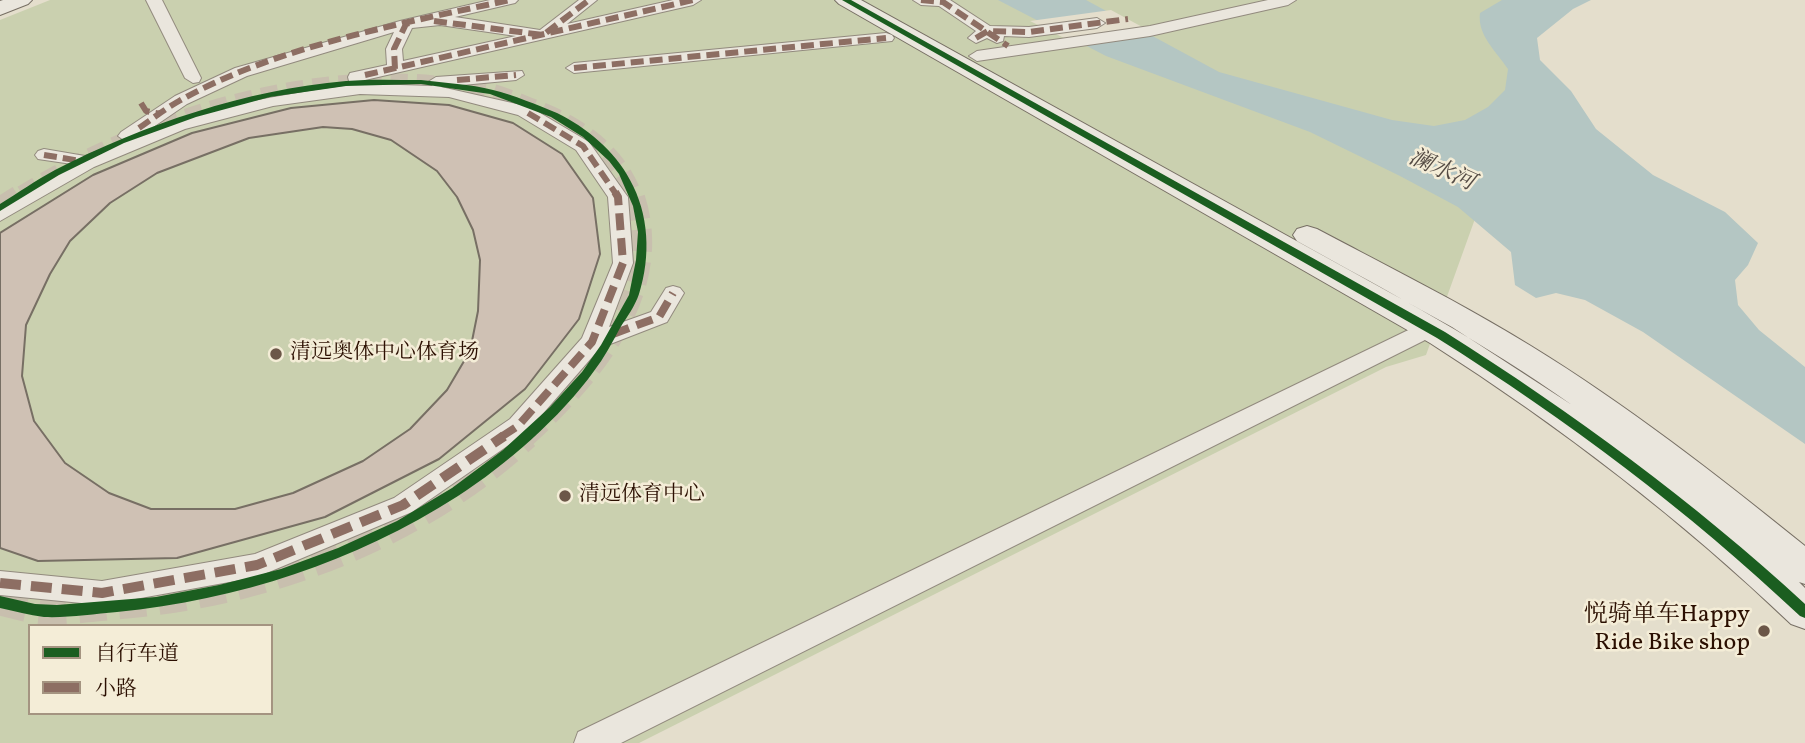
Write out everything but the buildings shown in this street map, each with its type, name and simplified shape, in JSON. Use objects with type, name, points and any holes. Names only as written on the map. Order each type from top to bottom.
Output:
[{"type":"street","points":[[0,9],[21,0]]},
{"type":"street","points":[[154,0],[193,78]]},
{"type":"street","points":[[0,215],[87,163],[181,100],[241,72],[406,24],[510,0]]},
{"type":"street","points":[[406,24],[440,20],[543,35],[589,0]]},
{"type":"street","points":[[360,89],[356,77],[693,0]]},
{"type":"street","points":[[846,0],[1429,328],[1499,371],[1617,454],[1707,524],[1805,612]]},
{"type":"street","points":[[875,0],[980,42],[1520,354],[1655,447],[1805,568]]},
{"type":"street","points":[[922,0],[948,1],[980,42],[1007,46]]},
{"type":"street","points":[[980,42],[1051,45],[1150,31],[1289,0]]},
{"type":"street","points":[[980,42],[1029,32],[1128,19]]},
{"type":"street","points":[[395,69],[394,49],[406,24]]},
{"type":"street","points":[[574,68],[886,38]]},
{"type":"street","points":[[44,155],[87,163],[179,125],[271,101],[360,89],[516,75]]},
{"type":"street","points":[[0,583],[102,593],[269,561],[403,505],[518,426],[592,342],[623,263],[618,197],[583,146],[524,111],[449,92],[360,89]]},
{"type":"street","points":[[141,103],[146,111],[160,114]]},
{"type":"street","points":[[592,342],[659,317],[673,293]]},
{"type":"street","points":[[589,743],[1429,328]]},
{"type":"green space","name":"清远体育中心","points":[[50,0],[1557,0],[1534,14],[1526,77],[1426,355],[1386,367],[639,743],[0,743],[0,20]]},
{"type":"water","name":"澜水河","points":[[998,0],[1086,0],[1219,72],[1392,120],[1434,126],[1465,120],[1488,107],[1505,90],[1508,69],[1484,36],[1480,13],[1502,0],[1591,0],[1573,9],[1537,38],[1540,60],[1571,91],[1596,129],[1653,175],[1725,212],[1758,243],[1748,265],[1735,280],[1738,305],[1759,330],[1805,367],[1805,444],[1643,332],[1585,300],[1556,293],[1536,298],[1515,285],[1511,252],[1458,207],[1310,132],[1106,56]]},
{"type":"pier","points":[[1111,10],[1157,35],[1078,45],[1030,21]]},
{"type":"tunnel","points":[[22,194],[69,167],[120,143],[228,104],[341,84],[396,82],[487,91],[548,113],[578,130],[605,151],[626,178],[633,194]]},
{"type":"tunnel","points":[[0,208],[25,192]]},
{"type":"tunnel","points":[[525,437],[575,387],[597,358],[617,328],[631,296],[640,263],[640,228],[632,192]]},
{"type":"tunnel","points":[[0,602],[47,611],[127,605],[235,587],[288,572],[391,530],[484,471],[526,436]]},
{"type":"marked path","points":[[139,128],[184,98],[261,65],[386,28],[510,0]]},
{"type":"marked path","points":[[434,21],[543,35],[589,0]]},
{"type":"marked path","points":[[365,75],[693,0]]},
{"type":"marked path","points":[[921,0],[943,2],[1008,46]]},
{"type":"marked path","points":[[976,38],[988,31],[1029,32],[1128,19]]},
{"type":"marked path","points":[[395,69],[394,49],[406,24],[410,23]]},
{"type":"marked path","points":[[574,68],[886,38]]},
{"type":"marked path","points":[[457,80],[516,75]]},
{"type":"marked path","points":[[141,103],[146,111],[160,114]]},
{"type":"marked path","points":[[0,583],[102,593],[257,565],[403,505],[518,426],[592,342],[623,263],[618,197],[583,146],[528,113]]},
{"type":"marked path","points":[[44,155],[81,161]]},
{"type":"marked path","points":[[613,334],[659,317],[673,293]]},
{"type":"cycle path","points":[[846,0],[1441,335],[1537,397],[1630,464],[1720,535],[1805,612]]},
{"type":"cycle path","points":[[0,208],[56,173],[121,142],[194,115],[270,95],[346,84],[421,82],[491,92],[554,115],[571,125],[600,147],[623,173],[638,206],[642,226],[634,295],[586,375],[554,410],[507,453],[456,491],[401,524],[342,552],[281,574],[219,591],[156,602],[57,611],[35,610],[0,602]]},
{"type":"place","name":"清远奥体中心体育场","points":[[276,354]]},
{"type":"place","name":"清远体育中心","points":[[565,496]]},
{"type":"place","name":"悦骑单车Happy Ride Bike shop","points":[[1764,631]]}]
